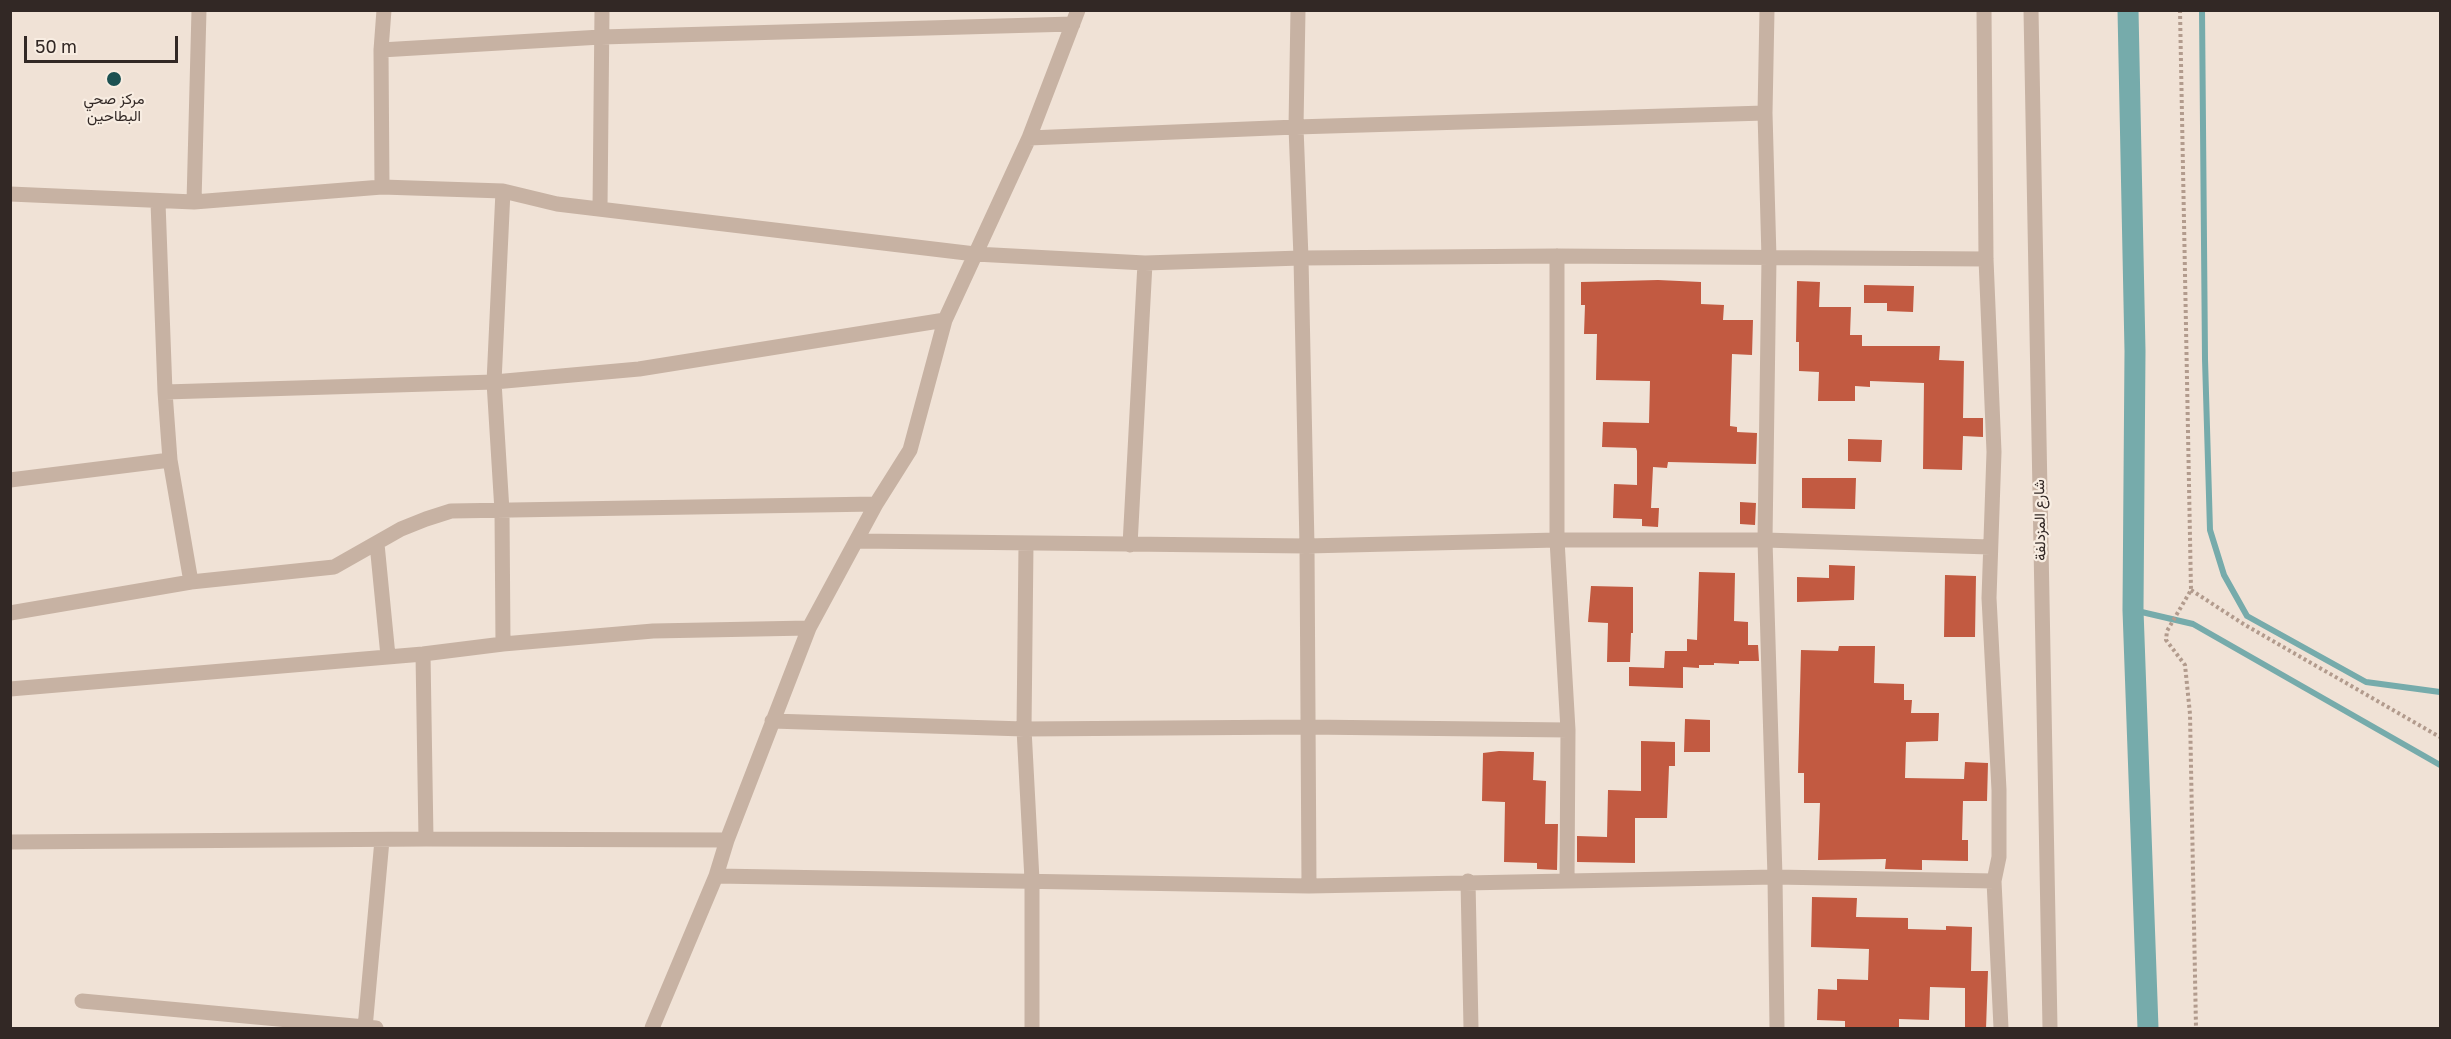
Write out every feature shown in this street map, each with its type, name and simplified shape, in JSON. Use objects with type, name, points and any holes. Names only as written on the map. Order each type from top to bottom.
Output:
[{"type":"street","points":[[194,202],[199,10]]},
{"type":"street","points":[[382,187],[381,50],[384,10]]},
{"type":"street","points":[[600,208],[602,10]]},
{"type":"street","points":[[1298,10],[1296,127],[1307,546],[1309,886]]},
{"type":"street","points":[[1767,10],[1766,112],[1769,258],[1765,540],[1777,1029]]},
{"type":"street","points":[[1984,10],[1986,259],[1994,452],[1989,598],[1999,790],[1999,857],[1994,880],[2001,1029]]},
{"type":"street","name":"شارع المزدلفة","points":[[2031,10],[2050,1029]]},
{"type":"street","points":[[381,50],[601,37],[1076,17],[1029,138],[945,320],[910,450],[876,504],[858,541],[808,628],[727,840],[716,876],[652,1029]]},
{"type":"street","points":[[1029,138],[1766,112]]},
{"type":"street","points":[[10,194],[194,202],[382,187],[503,191],[557,204],[975,254],[1145,263],[1301,258],[1557,256],[1986,259]]},
{"type":"street","points":[[503,191],[494,382],[502,511],[503,644]]},
{"type":"street","points":[[158,202],[165,392],[170,460],[191,582]]},
{"type":"street","points":[[1557,256],[1557,540],[1568,730],[1567,880]]},
{"type":"street","points":[[1130,545],[1145,263]]},
{"type":"street","points":[[165,392],[494,382],[639,369],[945,320]]},
{"type":"street","points":[[10,480],[170,460]]},
{"type":"street","points":[[10,613],[191,582],[334,567],[402,529],[451,512],[876,504]]},
{"type":"street","points":[[858,541],[1307,546],[1557,540],[1765,540],[1990,547]]},
{"type":"street","points":[[377,544],[388,656]]},
{"type":"street","points":[[1026,544],[1024,729],[1032,880],[1032,1029]]},
{"type":"street","points":[[10,689],[423,654],[503,644],[653,631],[808,628]]},
{"type":"street","points":[[423,654],[426,839]]},
{"type":"street","points":[[772,721],[1024,729],[1307,727],[1568,730]]},
{"type":"street","points":[[10,842],[426,839],[727,840]]},
{"type":"street","points":[[82,1001],[368,1028],[382,840]]},
{"type":"street","points":[[716,876],[1309,886],[1468,881],[1775,877],[1994,880]]},
{"type":"street","points":[[1468,881],[1471,1029]]},
{"type":"path","points":[[2180,10],[2191,590],[2167,631],[2166,640],[2186,665],[2190,714],[2196,1029]]},
{"type":"path","points":[[2191,590],[2245,625],[2440,737]]},
{"type":"building","points":[[1658,280],[1701,282],[1701,304],[1724,305],[1723,320],[1753,320],[1752,355],[1732,354],[1730,426],[1737,427],[1737,432],[1757,433],[1756,464],[1668,462],[1667,468],[1653,467],[1651,508],[1659,508],[1658,527],[1642,526],[1642,519],[1613,518],[1614,484],[1637,485],[1637,451],[1636,448],[1602,447],[1603,422],[1649,423],[1650,381],[1596,380],[1597,334],[1584,334],[1585,305],[1581,305],[1581,282]]},
{"type":"building","points":[[1797,281],[1820,282],[1819,307],[1851,307],[1850,335],[1862,335],[1862,346],[1940,346],[1939,360],[1964,361],[1963,418],[1983,418],[1983,437],[1963,436],[1962,470],[1923,469],[1924,383],[1870,381],[1870,387],[1855,386],[1855,401],[1818,401],[1819,372],[1799,371],[1799,342],[1796,342]]},
{"type":"building","points":[[1864,285],[1914,286],[1913,312],[1887,311],[1887,303],[1864,303]]},
{"type":"building","points":[[1848,439],[1882,440],[1881,462],[1848,461]]},
{"type":"building","points":[[1802,478],[1856,478],[1855,509],[1802,508]]},
{"type":"building","points":[[1740,502],[1756,503],[1755,525],[1740,524]]},
{"type":"building","points":[[1829,565],[1855,566],[1854,600],[1797,602],[1797,577],[1829,578]]},
{"type":"building","points":[[1699,572],[1735,573],[1734,621],[1748,622],[1748,645],[1758,645],[1759,661],[1739,661],[1739,664],[1714,663],[1714,665],[1699,665],[1699,668],[1683,667],[1683,688],[1629,686],[1629,667],[1664,668],[1665,651],[1687,651],[1687,639],[1697,640]]},
{"type":"building","points":[[1945,575],[1976,576],[1975,637],[1944,637]]},
{"type":"building","points":[[1591,586],[1633,587],[1633,633],[1631,633],[1630,662],[1607,662],[1608,623],[1588,622]]},
{"type":"building","points":[[1839,646],[1875,646],[1874,683],[1904,684],[1904,700],[1912,700],[1911,713],[1939,713],[1938,741],[1906,742],[1905,778],[1964,779],[1965,762],[1988,763],[1987,801],[1963,801],[1962,840],[1968,840],[1968,861],[1922,860],[1922,870],[1885,869],[1886,859],[1818,860],[1820,803],[1804,803],[1804,773],[1798,773],[1801,650],[1838,651]]},
{"type":"building","points":[[1685,719],[1710,720],[1710,752],[1684,752]]},
{"type":"building","points":[[1641,741],[1675,742],[1675,766],[1669,766],[1667,818],[1635,818],[1635,863],[1577,862],[1577,836],[1607,837],[1608,790],[1641,791]]},
{"type":"building","points":[[1534,752],[1533,780],[1546,781],[1545,824],[1558,824],[1557,870],[1537,869],[1537,863],[1504,862],[1505,802],[1482,801],[1483,753]]},
{"type":"building","points":[[1812,897],[1857,898],[1856,917],[1908,918],[1908,929],[1946,930],[1946,926],[1972,927],[1971,971],[1988,971],[1986,1029],[1965,1029],[1965,988],[1930,987],[1929,1020],[1899,1019],[1899,1027],[1845,1029],[1845,1021],[1817,1020],[1818,989],[1837,990],[1837,979],[1868,980],[1869,949],[1811,947]]},
{"type":"waterway","points":[[2128,10],[2135,351],[2133,610],[2148,1028]]},
{"type":"waterway","points":[[2202,10],[2205,359],[2210,530],[2224,575],[2247,616],[2366,682],[2440,692]]},
{"type":"waterway","points":[[2133,610],[2193,624],[2440,765]]},
{"type":"place","name":"مركز صحي البطاحين","points":[[114,79]]}]
